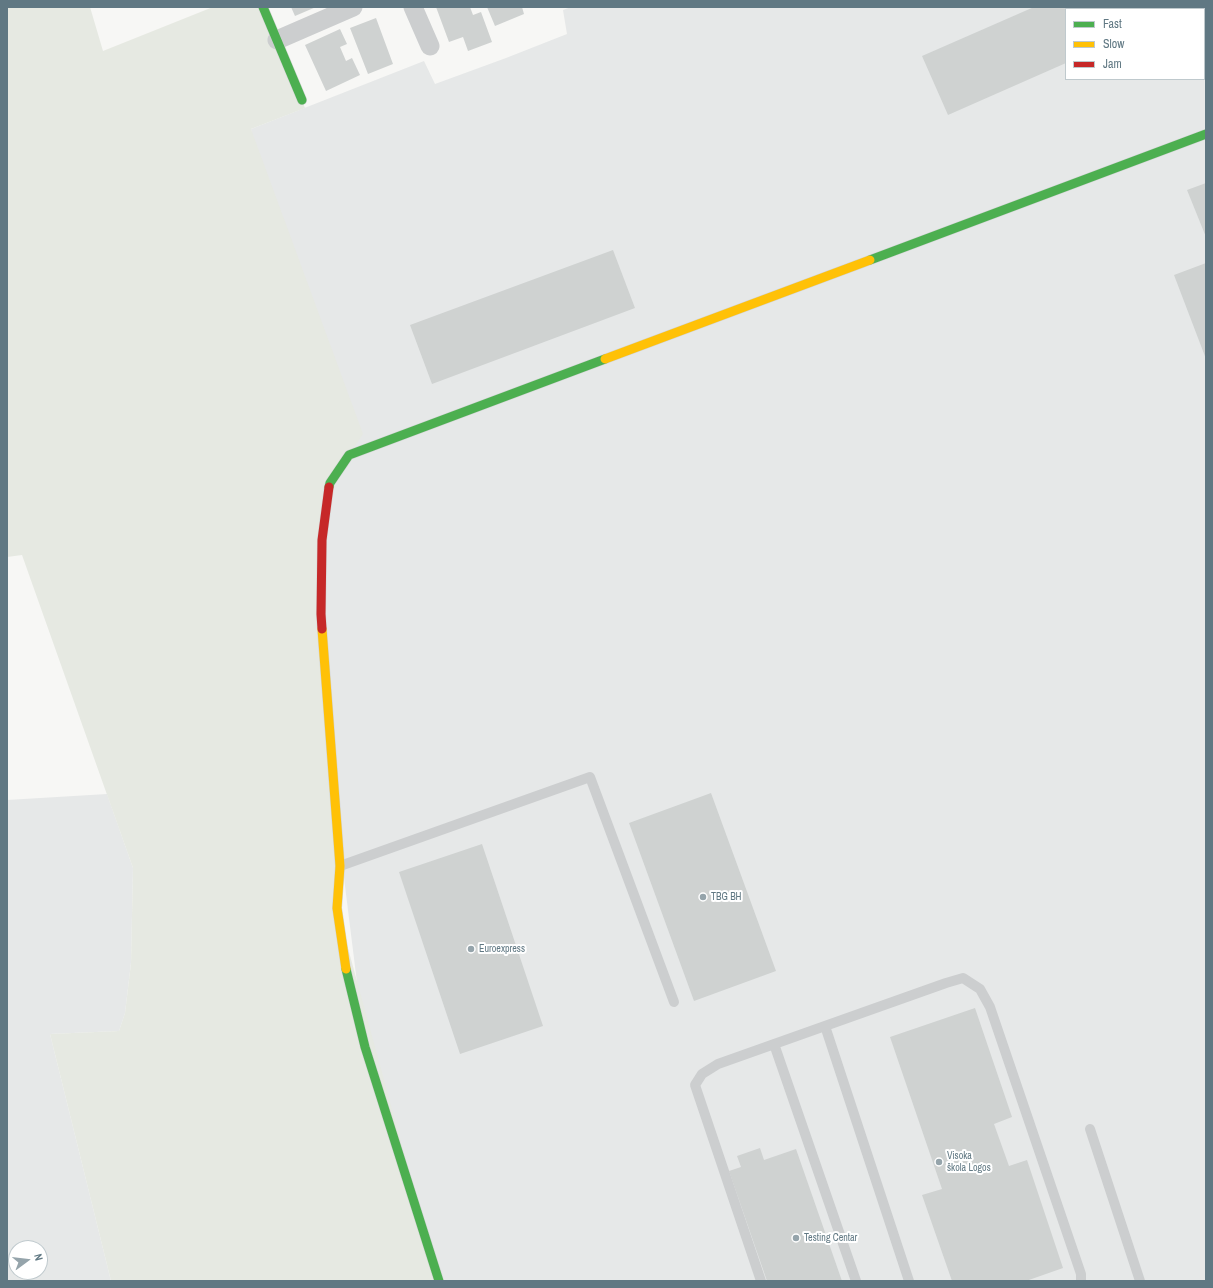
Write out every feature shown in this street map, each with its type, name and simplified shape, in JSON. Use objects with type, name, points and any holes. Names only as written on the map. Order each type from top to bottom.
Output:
[{"type":"street","points":[[263,7],[302,100]]},
{"type":"street","points":[[277,40],[353,7]]},
{"type":"street","points":[[413,7],[430,46]]},
{"type":"street","points":[[439,1281],[365,1047],[346,968],[337,908],[340,866],[320,614],[322,548],[330,482],[349,455],[1206,134]]},
{"type":"lane","points":[[340,866],[590,777],[674,1002]]},
{"type":"lane","points":[[761,1281],[695,1085],[702,1074],[718,1064],[963,978],[980,989],[992,1014],[1082,1274],[1081,1281]]},
{"type":"lane","points":[[825,1026],[909,1281]]},
{"type":"lane","points":[[774,1044],[856,1281]]},
{"type":"lane","points":[[1090,1129],[1140,1281]]},
{"type":"shaded area","points":[[7,7],[90,7],[103,51],[213,7],[263,7],[305,108],[251,129],[363,434],[330,483],[322,540],[337,908],[439,1281],[111,1281],[50,1034],[119,1031],[125,1013],[131,963],[133,868],[22,555],[7,557]]},
{"type":"shaded area","points":[[571,7],[1206,7],[1206,1281],[439,1281],[365,1047],[251,129],[424,61],[435,84],[567,34],[563,10]]},
{"type":"shaded area","points":[[107,794],[133,868],[131,963],[125,1013],[119,1031],[50,1034],[111,1281],[7,1281],[7,800]]},
{"type":"building","points":[[291,7],[316,7],[295,16]]},
{"type":"building","points":[[436,7],[470,7],[473,15],[481,12],[492,42],[468,51],[463,37],[449,42]]},
{"type":"building","points":[[487,7],[522,7],[524,14],[495,26]]},
{"type":"building","points":[[1034,7],[1112,8],[1065,8],[1065,63],[948,115],[922,56]]},
{"type":"building","points":[[1206,7],[1206,21],[1205,8],[1200,8]]},
{"type":"building","points":[[376,18],[393,64],[368,74],[350,28]]},
{"type":"building","points":[[340,29],[347,44],[340,47],[346,61],[352,58],[360,75],[326,91],[305,45]]},
{"type":"building","points":[[1206,183],[1206,237],[1187,190]]},
{"type":"building","points":[[613,250],[635,308],[432,384],[410,325]]},
{"type":"building","points":[[1206,263],[1206,359],[1174,275]]},
{"type":"building","name":"TBG BH","points":[[711,793],[776,971],[694,1001],[629,823]]},
{"type":"building","name":"Euroexpress","points":[[482,844],[543,1026],[460,1054],[399,872]]},
{"type":"building","points":[[975,1008],[1012,1117],[994,1124],[1009,1166],[1027,1160],[1063,1268],[1026,1281],[952,1281],[922,1195],[942,1189],[890,1037]]},
{"type":"building","points":[[760,1148],[764,1160],[796,1149],[842,1281],[767,1281],[729,1171],[741,1167],[737,1156]]},
{"type":"traffic: fast","points":[[263,7],[302,100]]},
{"type":"traffic: fast","points":[[870,260],[1206,134]]},
{"type":"traffic: fast","points":[[329,487],[330,483],[349,455],[605,359]]},
{"type":"traffic: fast","points":[[346,969],[365,1047],[439,1281]]},
{"type":"traffic: slow","points":[[605,359],[870,260]]},
{"type":"traffic: slow","points":[[322,629],[340,866],[337,908],[346,969]]},
{"type":"traffic: jam","points":[[322,629],[322,540],[329,487]]},
{"type":"place","name":"TBG BH","points":[[703,897]]},
{"type":"place","name":"Euroexpress","points":[[471,949]]},
{"type":"place","name":"Visoka škola Logos","points":[[939,1162]]},
{"type":"place","name":"Testing Centar","points":[[796,1238]]}]
